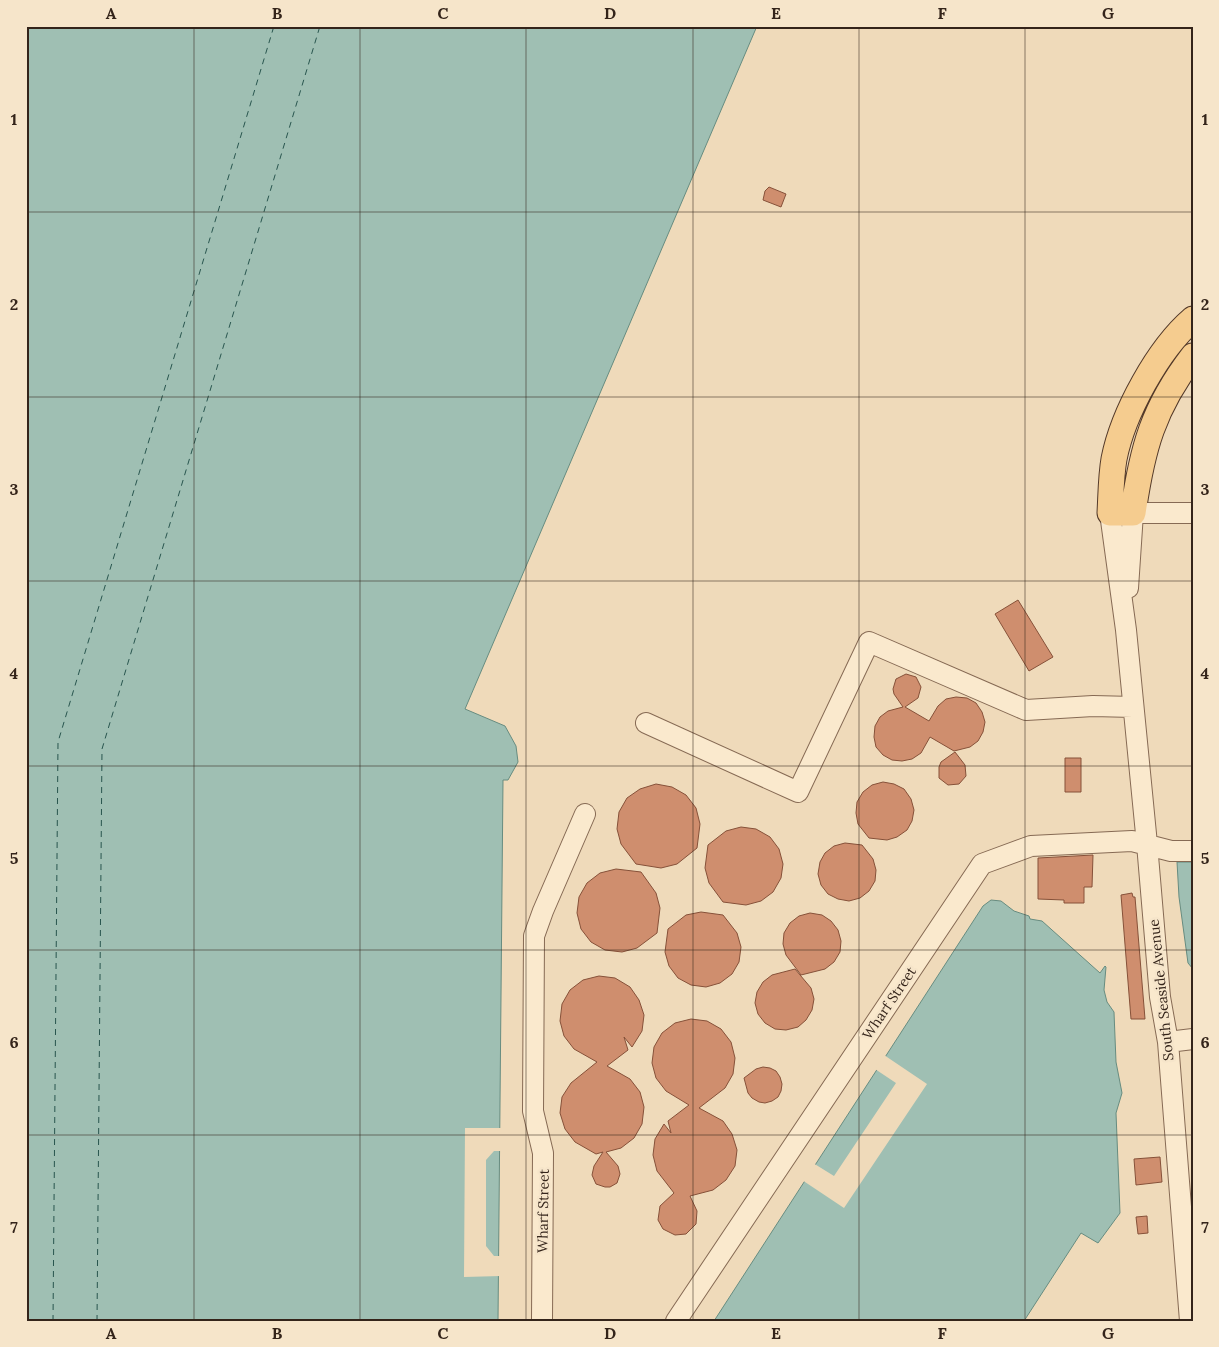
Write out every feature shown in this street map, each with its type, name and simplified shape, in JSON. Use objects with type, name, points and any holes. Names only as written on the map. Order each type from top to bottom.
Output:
[{"type":"main road","points":[[1122,513],[1114,457],[1131,408],[1160,358],[1180,330],[1193,319]]},
{"type":"main road","points":[[1122,513],[1139,471],[1150,431],[1171,386],[1193,356]]},
{"type":"street","points":[[1122,513],[1193,513]]},
{"type":"street","name":"South Seaside Avenue","points":[[1122,513],[1126,630],[1160,997],[1168,1042],[1190,1321]]},
{"type":"street","points":[[646,722],[798,792],[869,642],[1026,710],[1093,706],[1133,707]]},
{"type":"street","name":"Wharf Street","points":[[542,1321],[543,1153],[533,1111],[534,936],[585,814]]},
{"type":"street","name":"Wharf Street","points":[[676,1321],[982,864],[1031,846],[1132,841],[1171,851],[1193,851]]},
{"type":"street","points":[[1168,1042],[1193,1039]]},
{"type":"shaded area","points":[[26,26],[757,26],[465,709],[505,726],[516,746],[518,762],[508,780],[503,780],[498,1321],[26,1321]]},
{"type":"shaded area","points":[[1177,862],[1193,862],[1193,969],[1188,963],[1179,897]]},
{"type":"shaded area","points":[[991,900],[1001,901],[1014,911],[1029,916],[1030,919],[1042,921],[1100,973],[1106,967],[1104,990],[1107,1002],[1114,1012],[1116,1062],[1122,1093],[1116,1113],[1120,1213],[1098,1243],[1081,1233],[1024,1321],[714,1321],[983,906]]},
{"type":"pier","points":[[884,1055],[927,1084],[844,1208],[802,1180],[813,1163],[834,1176],[896,1083],[875,1069]]},
{"type":"pier","points":[[465,1128],[502,1128],[502,1151],[494,1151],[486,1160],[486,1246],[494,1256],[501,1256],[501,1276],[464,1277]]},
{"type":"building","points":[[769,187],[786,194],[781,207],[763,200],[765,191]]},
{"type":"building","points":[[1018,600],[1053,657],[1029,671],[995,614]]},
{"type":"building","points":[[906,674],[916,677],[921,687],[918,698],[905,707],[929,721],[938,706],[946,699],[956,697],[967,698],[976,703],[982,712],[985,722],[983,732],[978,741],[970,747],[954,751],[930,737],[921,753],[912,759],[892,760],[883,755],[876,747],[874,737],[875,726],[880,717],[888,711],[903,707],[894,694],[893,689],[896,679]]},
{"type":"building","points":[[955,752],[965,765],[966,776],[959,784],[948,785],[939,778],[939,767],[941,762]]},
{"type":"building","points":[[1065,758],[1081,758],[1081,792],[1065,792]]},
{"type":"building","points":[[883,782],[894,784],[904,789],[911,799],[914,810],[912,821],[907,830],[897,837],[887,840],[869,838],[858,824],[856,813],[857,802],[863,792],[872,785]]},
{"type":"building","points":[[656,784],[672,787],[686,795],[696,808],[700,824],[697,848],[677,864],[661,868],[636,864],[621,844],[617,829],[619,812],[627,798],[640,789]]},
{"type":"building","points":[[741,827],[756,829],[770,837],[779,849],[783,864],[781,878],[773,892],[761,901],[746,905],[723,902],[709,883],[705,868],[708,845],[726,831]]},
{"type":"building","points":[[845,843],[862,845],[873,859],[876,870],[875,881],[869,891],[860,898],[849,901],[838,899],[828,894],[821,885],[818,874],[820,862],[825,853],[834,846]]},
{"type":"building","points":[[1093,855],[1092,887],[1084,887],[1084,903],[1064,903],[1064,900],[1038,899],[1038,858]]},
{"type":"building","points":[[616,869],[641,872],[656,893],[660,908],[657,933],[637,948],[622,952],[605,950],[591,942],[581,929],[577,913],[579,897],[587,883],[600,873]]},
{"type":"building","points":[[1132,893],[1133,897],[1135,897],[1145,1019],[1131,1019],[1121,895]]},
{"type":"building","points":[[701,912],[723,915],[737,933],[741,947],[739,962],[732,974],[720,983],[706,987],[691,985],[678,978],[669,966],[665,952],[668,929],[686,915]]},
{"type":"building","points":[[810,913],[822,915],[831,921],[838,930],[841,941],[840,952],[834,962],[825,969],[801,975],[786,955],[783,944],[784,933],[790,923],[799,916]]},
{"type":"building","points":[[795,969],[811,988],[814,999],[812,1010],[806,1020],[798,1027],[786,1030],[775,1029],[765,1023],[758,1014],[755,1003],[757,992],[763,982],[772,975]]},
{"type":"building","points":[[599,976],[615,978],[630,987],[639,1000],[644,1015],[642,1031],[632,1047],[624,1037],[628,1050],[607,1066],[630,1079],[640,1092],[644,1107],[642,1124],[634,1138],[621,1148],[606,1152],[618,1166],[620,1174],[617,1183],[610,1187],[596,1184],[592,1175],[594,1166],[603,1152],[596,1154],[575,1142],[565,1129],[560,1113],[562,1097],[571,1083],[597,1062],[574,1049],[564,1036],[560,1021],[562,1004],[570,990],[583,980]]},
{"type":"building","points":[[691,1019],[707,1021],[721,1029],[731,1042],[735,1058],[733,1074],[725,1088],[699,1108],[723,1121],[732,1134],[737,1150],[735,1166],[726,1180],[713,1190],[690,1196],[697,1211],[696,1224],[686,1234],[675,1235],[663,1229],[658,1220],[660,1206],[674,1193],[657,1171],[653,1155],[655,1139],[664,1124],[671,1133],[668,1121],[689,1105],[666,1091],[656,1078],[652,1063],[654,1047],[662,1033],[675,1023]]},
{"type":"building","points":[[763,1067],[776,1071],[782,1084],[778,1097],[765,1103],[752,1098],[748,1093],[744,1078],[756,1069]]},
{"type":"building","points":[[1160,1157],[1162,1182],[1136,1185],[1134,1159]]},
{"type":"building","points":[[1147,1216],[1148,1233],[1138,1234],[1136,1217]]},
{"type":"ferry route","points":[[53,1321],[58,742],[274,26]]},
{"type":"ferry route","points":[[97,1321],[102,749],[320,26]]}]
